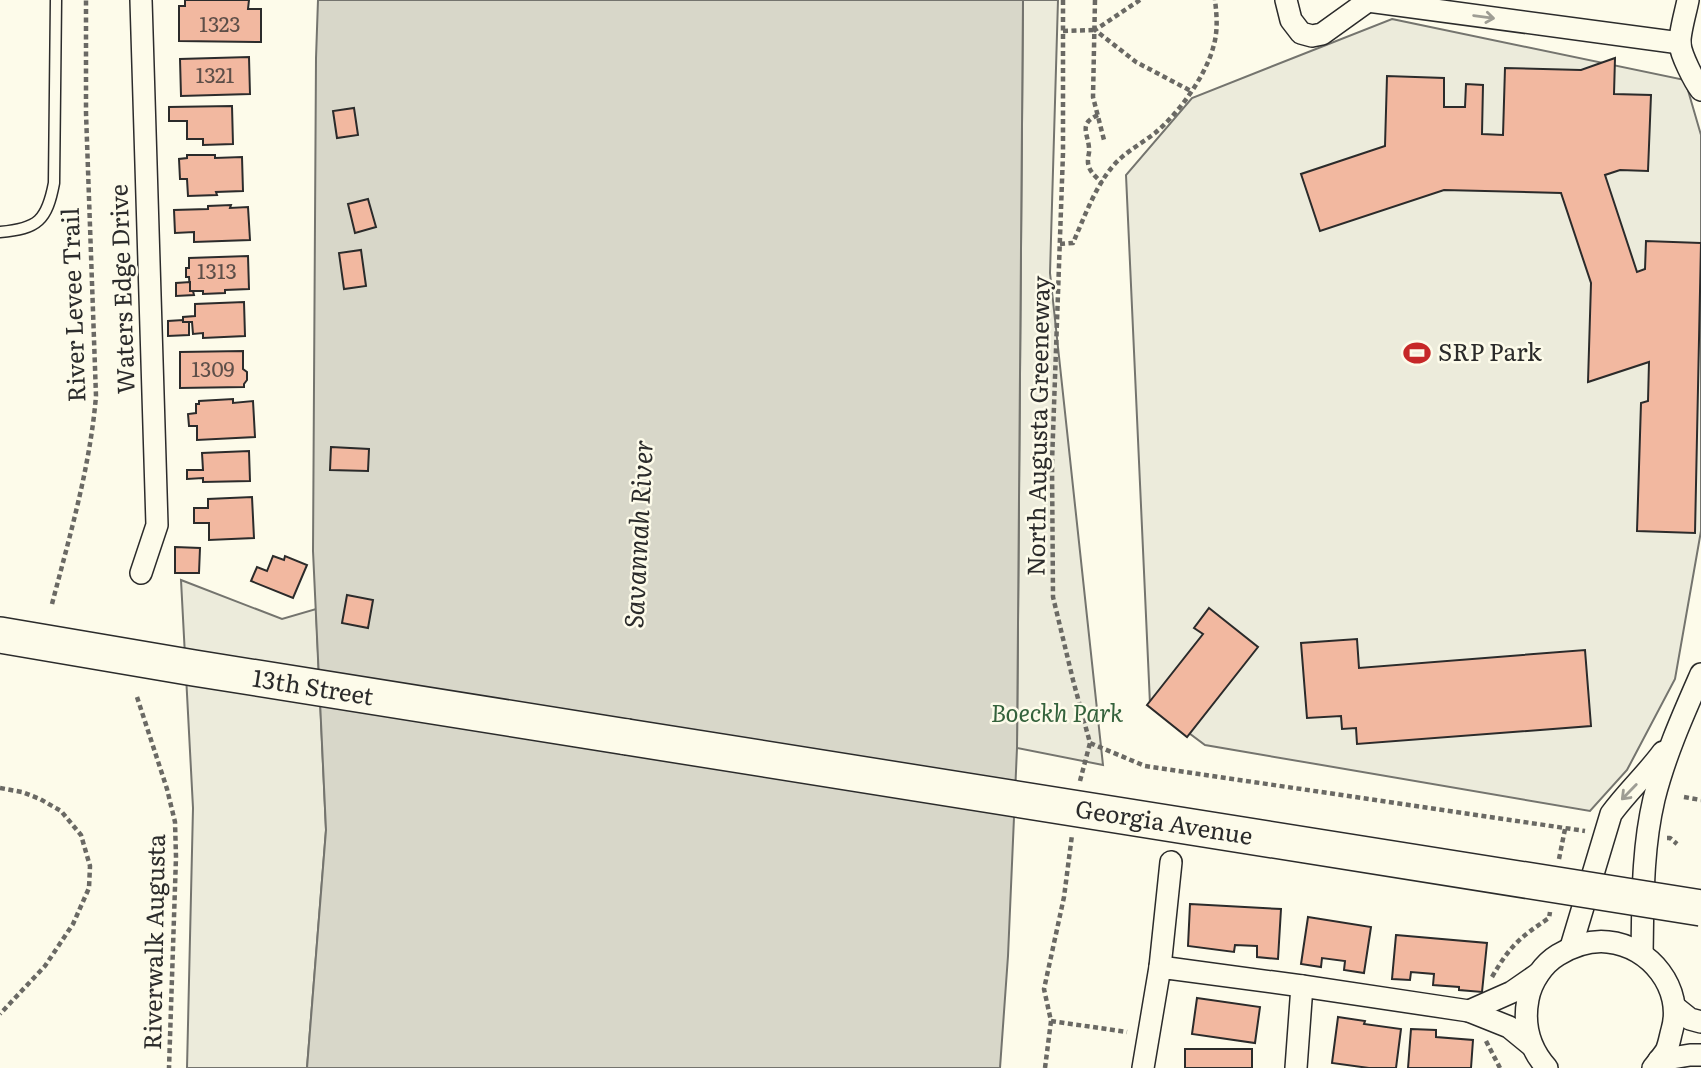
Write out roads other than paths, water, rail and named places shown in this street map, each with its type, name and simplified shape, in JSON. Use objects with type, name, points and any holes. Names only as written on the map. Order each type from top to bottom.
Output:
[{"type":"main road","name":"13th Street","points":[[0,635],[627,737]]},
{"type":"main road","name":"Georgia Avenue","points":[[627,737],[1701,908]]},
{"type":"street","name":"Waters Edge Drive","points":[[141,0],[158,525],[141,573]]},
{"type":"street","points":[[1286,0],[1291,20],[1301,33],[1311,36],[1322,34],[1368,1],[1680,43]]},
{"type":"street","points":[[1688,0],[1680,43],[1696,84],[1701,90]]},
{"type":"street","points":[[1642,954],[1642,886],[1654,800],[1672,739],[1701,674]]},
{"type":"street","points":[[1571,947],[1611,814],[1653,766],[1672,739]]},
{"type":"street","points":[[1143,1068],[1160,967],[1171,862]]},
{"type":"street","points":[[1469,1011],[1512,992],[1571,947],[1590,942],[1628,946],[1654,964],[1671,991],[1675,1007],[1675,1022],[1667,1049],[1656,1064]]},
{"type":"street","points":[[1160,967],[1469,1011],[1509,1027],[1531,1045]]},
{"type":"street","points":[[1538,974],[1529,992],[1527,1029],[1531,1045],[1547,1068]]},
{"type":"street","points":[[1296,1068],[1302,986]]},
{"type":"street","points":[[1675,1007],[1690,1018],[1701,1021]]},
{"type":"street","points":[[1656,1064],[1690,1055],[1701,1055]]},
{"type":"lane","points":[[0,232],[20,231],[39,221],[50,205],[54,183],[56,0]]},
{"type":"water","name":"Savannah River","points":[[318,0],[1023,0],[1017,748],[1000,1068],[307,1068],[326,830],[313,551]]},
{"type":"place","name":"SRP Park","points":[[1417,353]]},
{"type":"park label","name":"Boeckh Park","points":[[1057,714]]}]
